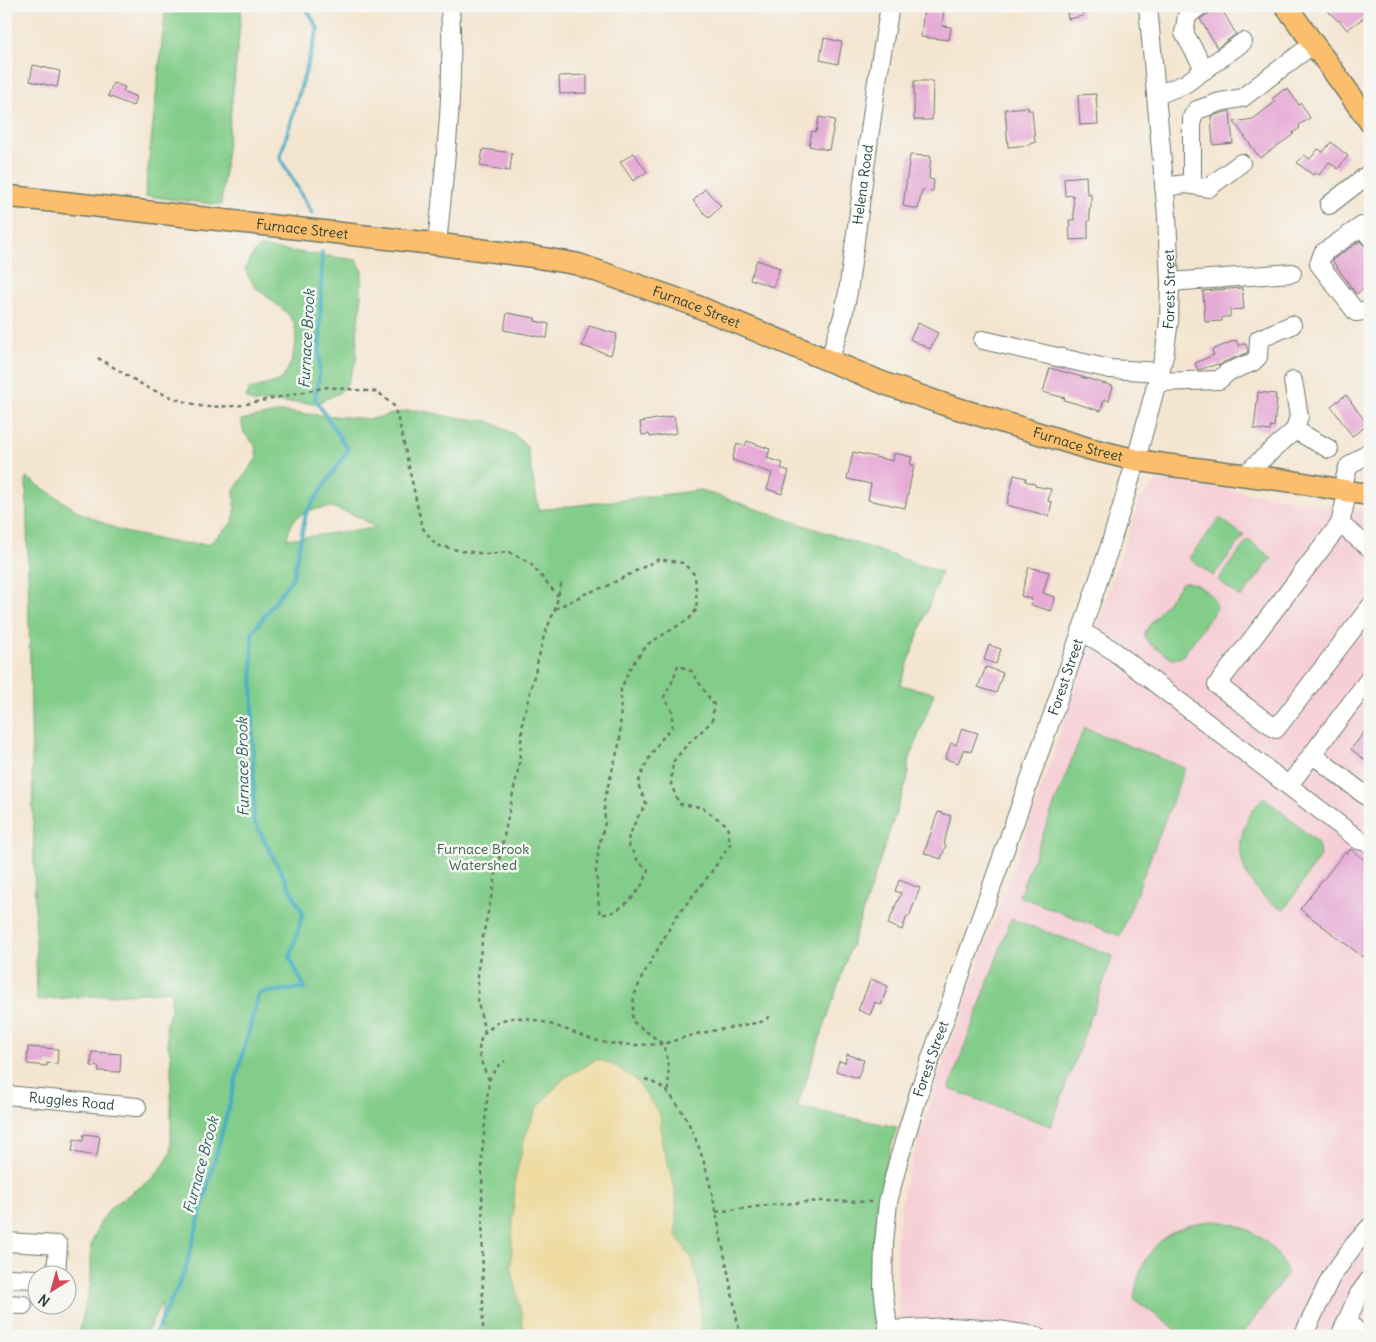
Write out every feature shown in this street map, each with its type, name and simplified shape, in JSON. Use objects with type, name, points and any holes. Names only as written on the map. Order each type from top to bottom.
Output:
[{"type":"main road","points":[[1286,6],[1370,122]]},
{"type":"main road","name":"Furnace Street","points":[[6,196],[437,244],[553,260],[599,271],[697,306],[830,362],[943,404],[1090,449],[1136,460],[1370,495]]},
{"type":"street","points":[[437,244],[450,91],[452,39],[450,6]]},
{"type":"street","name":"Helena Road","points":[[830,362],[844,316],[876,87],[890,6]]},
{"type":"street","name":"Forest Street","points":[[889,1333],[883,1288],[888,1202],[911,1115],[1114,534],[1159,377],[1167,338],[1170,282],[1157,95],[1148,6]]},
{"type":"street","points":[[1199,6],[1187,16],[1184,33],[1205,70]]},
{"type":"street","points":[[1157,95],[1185,84],[1243,42]]},
{"type":"street","points":[[1192,185],[1192,117],[1197,110],[1220,102],[1242,98],[1313,44]]},
{"type":"street","points":[[1164,187],[1192,185],[1208,188],[1241,163]]},
{"type":"street","points":[[1328,205],[1370,173]]},
{"type":"street","points":[[1370,237],[1362,226],[1323,253],[1319,264],[1356,312],[1370,310]]},
{"type":"street","points":[[1170,282],[1292,273]]},
{"type":"street","points":[[983,340],[1110,369],[1159,377],[1219,380],[1228,372],[1253,362],[1258,356],[1259,339],[1292,325]]},
{"type":"street","points":[[1244,475],[1295,430],[1299,416],[1293,381]]},
{"type":"street","points":[[1295,430],[1329,449]]},
{"type":"street","points":[[1370,451],[1348,467],[1340,524],[1217,685],[1276,729],[1370,606]]},
{"type":"street","points":[[1340,524],[1370,548]]},
{"type":"street","points":[[1081,631],[1111,649],[1359,840],[1370,843]]},
{"type":"street","points":[[1289,785],[1370,678]]},
{"type":"street","points":[[1312,754],[1370,800]]},
{"type":"street","name":"Ruggles Road","points":[[6,1095],[137,1107]]},
{"type":"street","points":[[1303,1336],[1331,1277],[1354,1245],[1370,1227]]},
{"type":"street","points":[[6,1242],[58,1245],[57,1264]]},
{"type":"street","points":[[6,1278],[28,1279]]},
{"type":"street","points":[[1363,1336],[1344,1329],[1359,1294],[1370,1279]]},
{"type":"street","points":[[889,1333],[951,1327],[998,1330],[1036,1336]]},
{"type":"path","points":[[98,358],[148,388],[176,399],[204,406],[236,406],[328,388],[378,392],[394,406],[422,527],[436,545],[487,554],[509,552],[530,564],[558,596]]},
{"type":"path","points":[[555,609],[587,593],[607,586],[660,559],[683,563],[695,575],[697,609],[688,619],[648,644],[631,666],[621,689],[620,741],[604,801],[605,823],[599,846],[596,871],[598,908],[602,915],[614,913],[634,896],[646,880],[648,870],[638,861],[627,842],[636,820],[646,804],[638,784],[646,762],[659,741],[672,727],[672,712],[664,697],[678,665],[691,671],[714,706],[712,721],[685,747],[673,762],[671,784],[679,804],[701,807],[727,824],[730,846],[676,917],[642,977],[634,996],[632,1021],[664,1044],[668,1062],[669,1094]]},
{"type":"path","points":[[485,1033],[478,1003],[478,969],[483,936],[520,765],[523,720],[544,636],[555,609],[562,581]]},
{"type":"path","points":[[489,1080],[480,1062],[479,1044],[485,1033],[503,1020],[521,1018],[558,1027],[602,1042],[641,1045],[664,1044],[696,1034],[761,1022],[771,1016]]},
{"type":"path","points":[[483,1336],[482,1154],[489,1080],[497,1067],[505,1061]]},
{"type":"path","points":[[645,1079],[658,1085],[669,1094],[683,1112],[696,1139],[716,1212],[740,1336]]},
{"type":"path","points":[[716,1212],[821,1201],[888,1202]]},
{"type":"shaded area","points":[[1158,481],[1199,485],[1370,512],[1370,1336],[900,1336],[896,1240],[904,1187],[946,1055],[1026,834],[1139,502]]},
{"type":"green space","points":[[166,6],[242,6],[221,205],[145,196]]},
{"type":"green space","points":[[259,247],[357,260],[362,271],[356,361],[347,384],[339,393],[317,403],[252,402],[246,397],[249,389],[282,379],[291,363],[296,342],[295,324],[286,312],[254,286],[245,270],[249,260]]},
{"type":"green space","name":"Furnace Brook Watershed","points":[[417,410],[451,417],[489,421],[514,434],[527,447],[539,510],[701,490],[941,572],[900,685],[934,693],[908,764],[908,777],[797,1107],[897,1127],[885,1166],[873,1240],[879,1336],[160,1336],[162,1302],[145,1336],[78,1336],[91,1282],[91,1245],[100,1223],[111,1207],[153,1178],[165,1163],[171,1151],[171,1056],[166,1024],[171,1010],[171,991],[37,1000],[26,477],[79,512],[124,532],[176,543],[209,544],[231,524],[235,515],[234,490],[257,458],[255,445],[244,433],[241,420],[282,412],[371,419]],"holes":[[[331,507],[359,517],[376,528],[287,539],[292,523],[308,511]]]},
{"type":"green space","points":[[1220,518],[1244,536],[1213,576],[1189,558]]},
{"type":"green space","points":[[1248,540],[1272,558],[1241,598],[1218,580]]},
{"type":"green space","points":[[1184,582],[1189,582],[1205,590],[1216,603],[1217,608],[1182,657],[1172,659],[1149,643],[1145,634],[1146,630]]},
{"type":"green space","points":[[1084,728],[1185,768],[1120,936],[1019,896]]},
{"type":"green space","points":[[1264,797],[1318,843],[1320,856],[1284,910],[1268,900],[1255,888],[1247,874],[1242,859],[1241,843],[1244,827],[1252,812]]},
{"type":"green space","points":[[1011,919],[1113,956],[1051,1126],[949,1089]]},
{"type":"green space","points":[[1213,1221],[1237,1225],[1258,1236],[1275,1252],[1288,1273],[1241,1336],[1184,1336],[1134,1299],[1137,1282],[1149,1255],[1169,1235],[1182,1228]]},
{"type":"sand","points":[[598,1059],[615,1066],[635,1079],[660,1115],[662,1145],[674,1184],[676,1235],[692,1259],[700,1291],[700,1336],[523,1336],[522,1316],[511,1265],[515,1180],[525,1137],[537,1108],[564,1078]]},
{"type":"building","points":[[1066,6],[1081,6],[1083,16],[1068,19]]},
{"type":"building","points":[[1220,6],[1236,34],[1217,48],[1200,19]]},
{"type":"building","points":[[1323,6],[1370,6],[1370,13],[1347,30]]},
{"type":"building","points":[[924,7],[944,9],[942,26],[951,27],[949,40],[921,37]]},
{"type":"building","points":[[824,38],[842,42],[838,64],[820,60]]},
{"type":"building","points":[[33,65],[60,71],[57,87],[30,81]]},
{"type":"building","points":[[587,75],[587,93],[560,94],[559,76]]},
{"type":"building","points":[[914,81],[933,81],[932,120],[914,120]]},
{"type":"building","points":[[113,83],[125,87],[123,91],[136,97],[133,106],[108,96]]},
{"type":"building","points":[[1288,89],[1299,105],[1301,103],[1310,118],[1299,125],[1300,128],[1292,133],[1294,134],[1260,158],[1234,122],[1253,119],[1275,102],[1272,99],[1283,90]]},
{"type":"building","points":[[1096,94],[1098,124],[1080,125],[1078,95]]},
{"type":"building","points":[[1028,107],[1028,110],[1032,110],[1035,143],[1008,147],[1005,109]]},
{"type":"building","points":[[1230,111],[1233,143],[1213,145],[1211,116]]},
{"type":"building","points":[[819,117],[835,120],[829,150],[809,146],[812,131],[816,132]]},
{"type":"building","points":[[1331,142],[1348,156],[1338,169],[1329,162],[1319,175],[1315,172],[1313,175],[1297,163],[1304,155],[1310,159],[1318,149],[1323,152]]},
{"type":"building","points":[[483,149],[512,153],[510,171],[480,166]]},
{"type":"building","points":[[634,153],[647,172],[633,181],[620,162]]},
{"type":"building","points":[[910,155],[931,156],[929,179],[934,180],[933,191],[922,190],[918,209],[903,206]]},
{"type":"building","points":[[1086,176],[1087,194],[1091,193],[1088,239],[1070,240],[1069,220],[1074,220],[1073,195],[1065,196],[1064,178]]},
{"type":"building","points":[[705,189],[721,206],[709,218],[693,201]]},
{"type":"building","points":[[1360,241],[1365,246],[1370,247],[1370,285],[1356,294],[1332,260]]},
{"type":"building","points":[[757,260],[780,268],[773,287],[750,279]]},
{"type":"building","points":[[1242,288],[1244,309],[1230,310],[1230,317],[1222,317],[1222,321],[1205,322],[1203,291]]},
{"type":"building","points":[[507,313],[535,318],[535,321],[549,324],[547,338],[504,330]]},
{"type":"building","points":[[918,323],[938,333],[930,349],[910,339]]},
{"type":"building","points":[[589,326],[617,334],[611,355],[582,346]]},
{"type":"building","points":[[1236,340],[1239,346],[1245,343],[1248,350],[1247,353],[1224,362],[1219,366],[1218,364],[1198,370],[1195,363],[1214,355],[1212,350]]},
{"type":"building","points":[[1050,368],[1113,386],[1109,401],[1104,399],[1101,411],[1043,392]]},
{"type":"building","points":[[1258,392],[1276,394],[1274,427],[1271,426],[1270,431],[1254,429]]},
{"type":"building","points":[[1346,395],[1368,425],[1352,436],[1331,406]]},
{"type":"building","points":[[674,416],[677,433],[650,437],[649,434],[642,435],[640,422]]},
{"type":"building","points":[[747,441],[770,449],[767,458],[783,463],[781,468],[789,471],[782,494],[767,489],[772,473],[732,460],[737,444],[745,446]]},
{"type":"building","points":[[853,452],[893,461],[894,453],[912,457],[910,465],[914,465],[905,508],[868,500],[871,484],[847,479]]},
{"type":"building","points":[[1014,475],[1026,478],[1025,481],[1035,484],[1035,486],[1051,489],[1048,501],[1052,502],[1049,516],[1007,505]]},
{"type":"building","points":[[1029,567],[1049,572],[1043,593],[1055,597],[1051,611],[1031,605],[1032,599],[1021,596]]},
{"type":"building","points":[[989,645],[1001,649],[996,664],[984,660]]},
{"type":"building","points":[[986,667],[1003,673],[996,693],[978,687]]},
{"type":"building","points":[[1370,725],[1370,764],[1351,749]]},
{"type":"building","points":[[962,728],[978,733],[971,752],[964,749],[958,763],[945,759],[951,743],[956,745]]},
{"type":"building","points":[[938,812],[951,816],[944,844],[946,845],[941,859],[924,853]]},
{"type":"building","points":[[1350,849],[1370,864],[1370,948],[1363,957],[1300,909],[1345,852],[1347,854]]},
{"type":"building","points":[[899,880],[920,888],[902,930],[888,924],[901,893],[895,891]]},
{"type":"building","points":[[871,979],[888,986],[881,1005],[875,1002],[870,1015],[858,1010]]},
{"type":"building","points":[[28,1047],[58,1049],[57,1064],[47,1063],[47,1066],[27,1064]]},
{"type":"building","points":[[92,1052],[121,1054],[120,1072],[98,1071],[99,1067],[91,1066]]},
{"type":"building","points":[[847,1054],[864,1060],[858,1078],[836,1071],[839,1061],[845,1063]]},
{"type":"building","points":[[84,1134],[100,1136],[97,1156],[72,1152],[74,1139],[83,1141]]},
{"type":"waterway","name":"Furnace Brook","points":[[305,6],[318,29],[280,158],[312,213]]},
{"type":"waterway","name":"Furnace Brook","points":[[154,1336],[185,1271],[259,993],[305,988],[290,958],[303,913],[254,821],[252,633],[293,577],[306,513],[348,450],[315,399],[319,378],[322,252]]}]
